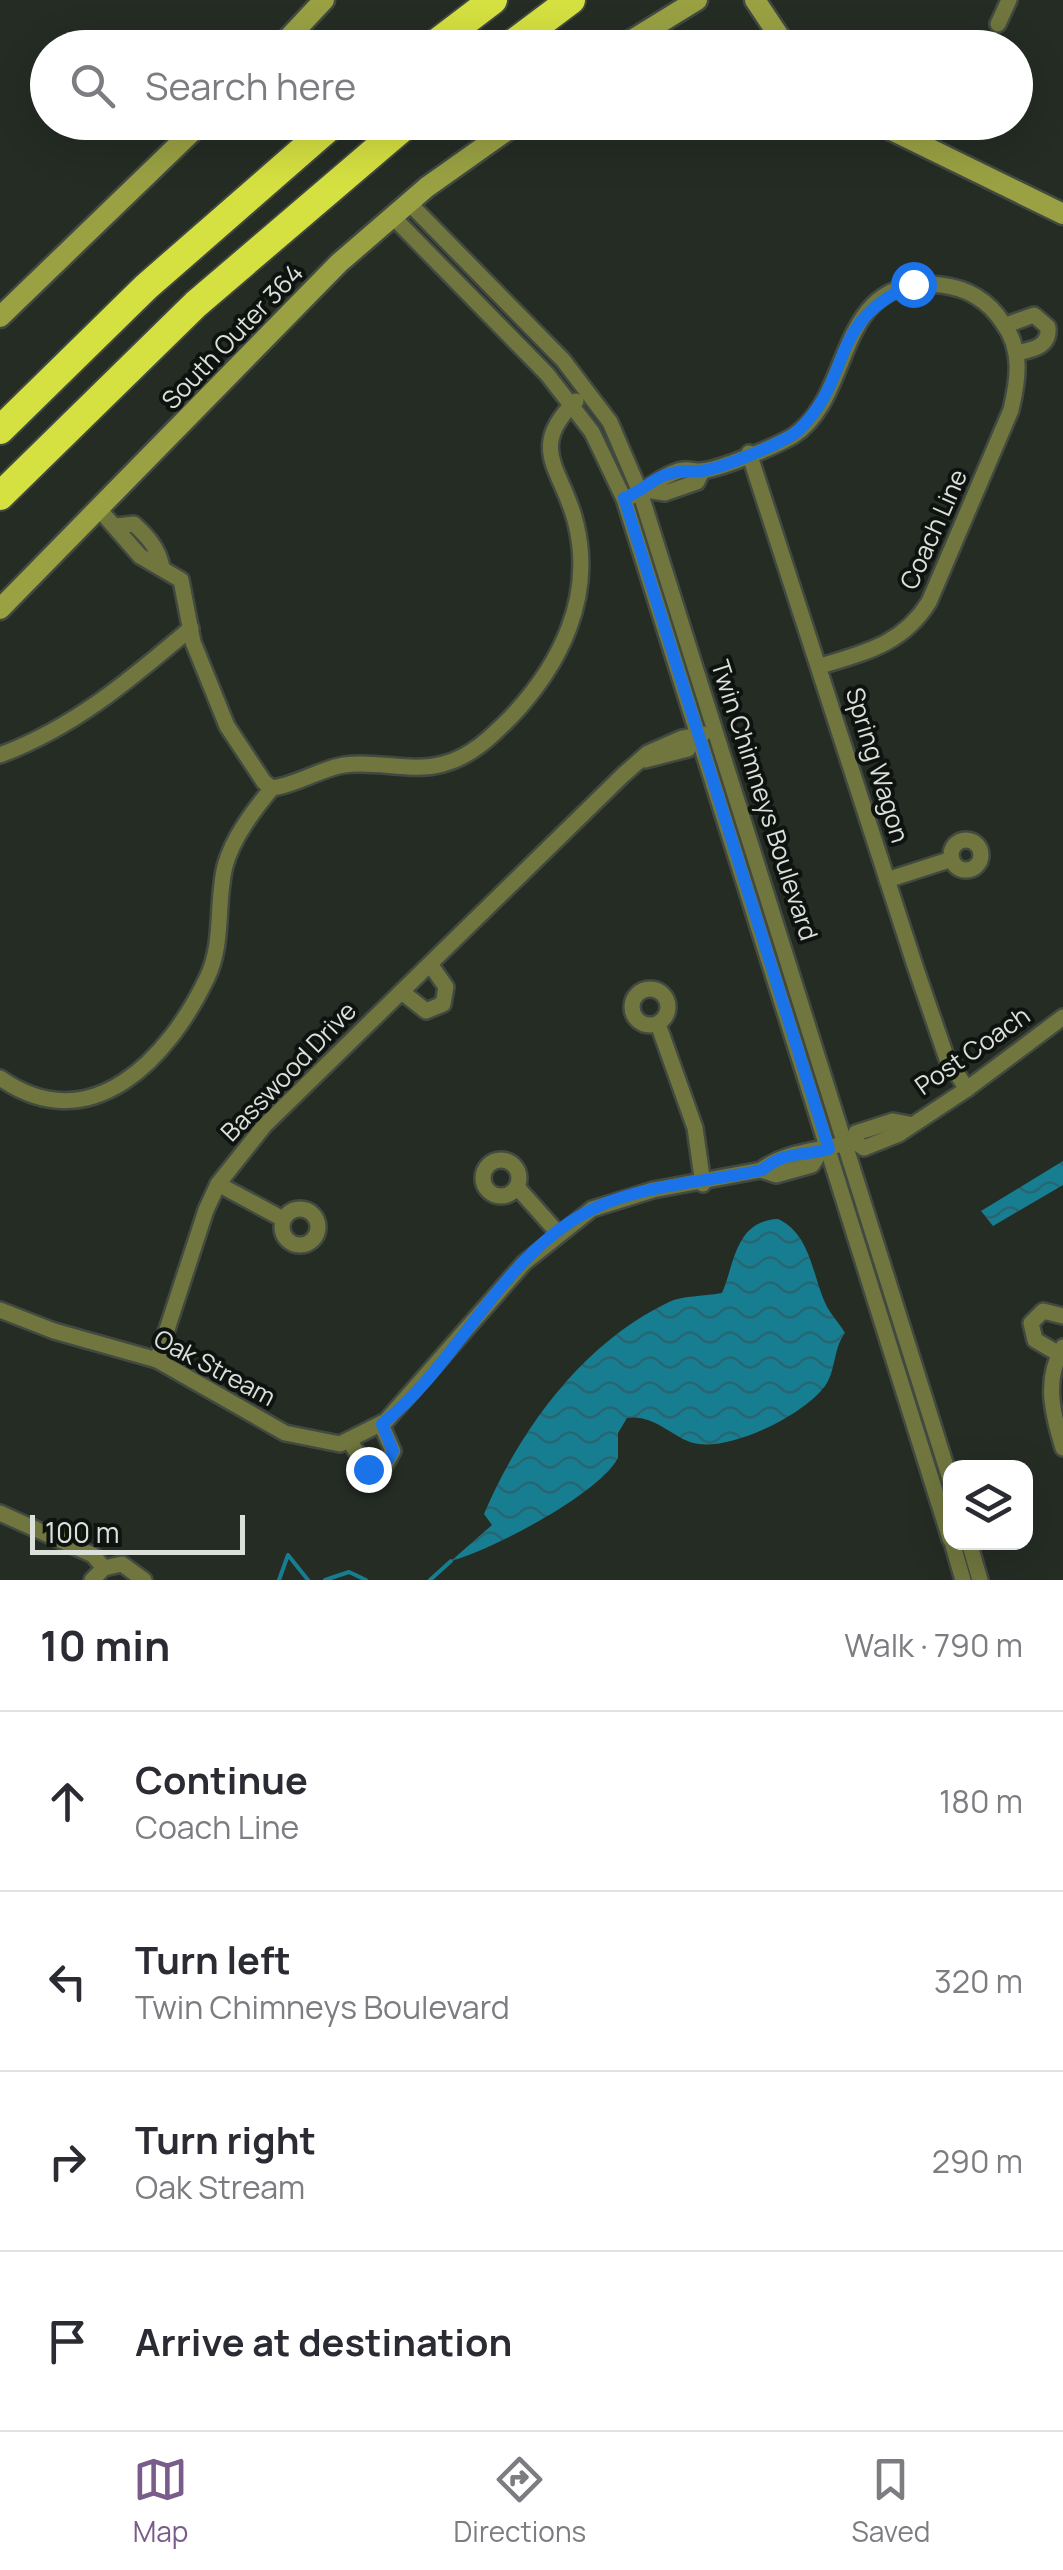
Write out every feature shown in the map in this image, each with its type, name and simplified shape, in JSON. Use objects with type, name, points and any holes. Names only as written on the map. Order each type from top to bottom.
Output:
[{"type":"highway","points":[[454,30],[493,0]]},
{"type":"highway","points":[[531,30],[572,0]]},
{"type":"highway","points":[[0,430],[146,287],[314,140]]},
{"type":"highway","points":[[0,496],[196,304],[388,140]]},
{"type":"street","points":[[296,30],[324,0]]},
{"type":"street","points":[[648,30],[697,0]]},
{"type":"street","points":[[756,0],[775,30]]},
{"type":"street","points":[[998,24],[1009,0]]},
{"type":"street","points":[[0,316],[183,140]]},
{"type":"street","name":"South Outer 364","points":[[0,609],[339,263],[427,187],[494,140]]},
{"type":"street","points":[[912,140],[1063,214]]},
{"type":"street","name":"Twin Chimneys Boulevard","points":[[403,211],[562,360],[610,422],[643,491],[716,730],[851,1142],[944,1460]]},
{"type":"street","name":"Twin Chimneys Boulevard","points":[[403,211],[572,406],[592,432],[624,498],[824,1150],[943,1516]]},
{"type":"street","name":"Coach Line","points":[[643,491],[666,493],[697,482],[702,471],[795,434],[820,408],[854,326],[881,298],[913,284],[951,286],[979,296],[1006,325],[1016,353],[1019,377],[1011,410],[929,602],[908,631],[892,643],[822,666]]},
{"type":"street","points":[[1006,325],[1034,315],[1048,327],[1048,336],[1041,346],[1016,353]]},
{"type":"street","points":[[0,1078],[33,1096],[67,1100],[122,1086],[147,1066],[207,978],[217,950],[226,865],[238,836],[272,788],[350,764],[420,767],[458,758],[477,749],[542,684],[564,649],[580,570],[577,526],[550,459],[549,446],[556,424],[587,392]]},
{"type":"street","name":"Spring Wagon","points":[[749,453],[948,1059],[967,1089]]},
{"type":"street","points":[[624,498],[643,491]]},
{"type":"street","points":[[98,508],[116,526],[134,524],[146,535],[162,567],[182,580],[192,628],[227,726],[248,762],[272,788]]},
{"type":"street","points":[[0,755],[72,722],[114,693],[192,628]]},
{"type":"street","name":"Basswood Drive","points":[[157,1360],[218,1184],[264,1126],[648,753],[682,738],[716,730]]},
{"type":"street","points":[[888,880],[952,860]]},
{"type":"street","points":[[402,992],[426,1011],[443,1004],[446,987],[430,964]]},
{"type":"street","name":"Post Coach","points":[[851,1142],[856,1133],[893,1121],[909,1124],[967,1089],[1063,1016]]},
{"type":"street","points":[[658,1024],[696,1128],[702,1184]]},
{"type":"street","points":[[382,1424],[393,1451],[384,1467],[368,1469],[350,1442],[382,1424],[409,1399],[524,1263],[602,1204],[652,1190],[702,1184],[762,1170],[776,1175],[812,1165],[824,1150],[851,1142]]},
{"type":"street","points":[[218,1184],[283,1219]]},
{"type":"street","points":[[517,1188],[558,1234]]},
{"type":"street","name":"Oak Stream","points":[[0,1310],[54,1331],[157,1360],[285,1433],[317,1442],[350,1442]]},
{"type":"street","points":[[1063,1316],[1044,1311],[1030,1323],[1035,1340],[1061,1350],[1050,1396],[1063,1448]]},
{"type":"street","points":[[0,1513],[93,1554],[98,1574],[131,1567],[144,1580]]},
{"type":"street","name":"Twin Chimneys Boulevard","points":[[954,1550],[963,1580]]},
{"type":"street","points":[[971,1550],[980,1580]]},
{"type":"water","points":[[1063,1161],[1063,1185],[993,1226],[981,1211]]},
{"type":"water","points":[[778,1219],[798,1235],[827,1307],[845,1333],[830,1377],[817,1395],[785,1419],[724,1443],[690,1442],[652,1422],[627,1418],[618,1433],[618,1458],[589,1488],[516,1533],[451,1561],[492,1525],[484,1514],[516,1451],[558,1391],[583,1364],[638,1319],[669,1302],[722,1293],[745,1235],[753,1227]]},
{"type":"waterway","points":[[279,1580],[288,1555],[308,1580]]},
{"type":"waterway","points":[[430,1580],[451,1561]]},
{"type":"waterway","points":[[325,1580],[349,1572],[366,1580]]},
{"type":"route","points":[[368,1469],[384,1467],[393,1451],[382,1424],[409,1399],[524,1263],[592,1209],[652,1190],[702,1184],[762,1170],[775,1160],[804,1150],[829,1149],[624,498],[646,490],[660,477],[684,469],[702,471],[795,434],[820,408],[854,326],[881,298],[913,284]]}]
